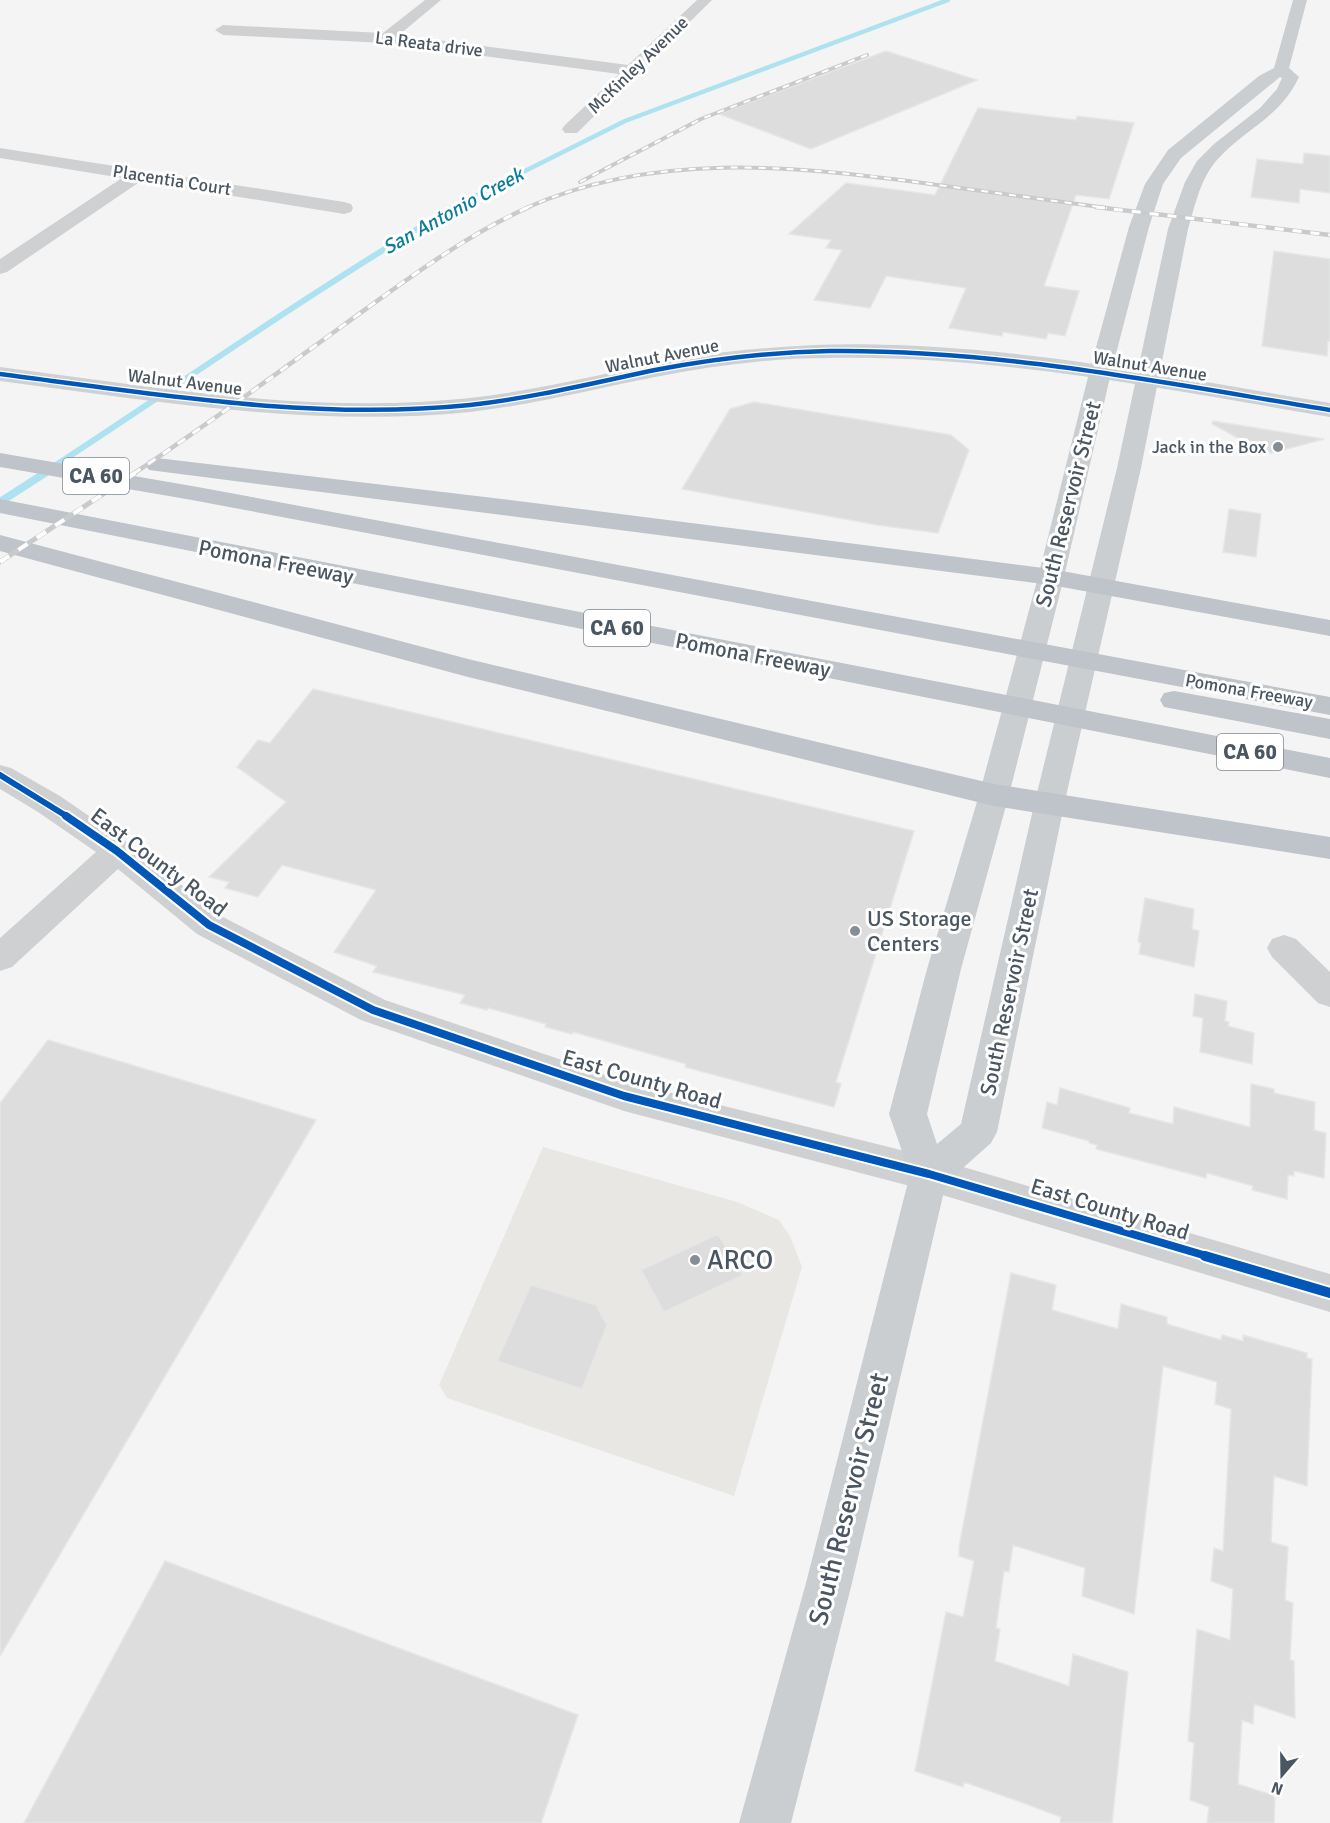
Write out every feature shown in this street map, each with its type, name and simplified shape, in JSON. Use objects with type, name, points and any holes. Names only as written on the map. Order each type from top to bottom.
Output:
[{"type":"highway","points":[[0,452],[47,450],[212,473],[514,508],[1051,577],[1330,628]]},
{"type":"highway","name":"CA 60","points":[[0,460],[344,521],[433,559],[929,661]]},
{"type":"highway","name":"Pomona Freeway","points":[[0,506],[314,570],[929,661],[1175,708],[1330,768]]},
{"type":"highway","points":[[0,543],[99,567],[449,663],[994,795],[1330,848]]},
{"type":"highway","name":"Pomona Freeway","points":[[929,661],[1175,708],[1330,706]]},
{"type":"highway","points":[[1175,708],[1330,729]]},
{"type":"highway","points":[[1175,708],[1330,749]]},
{"type":"main road","points":[[1260,83],[1287,87],[1291,77],[1281,70],[1300,0]]},
{"type":"main road","name":"South Reservoir Street","points":[[765,1823],[829,1583],[929,1174],[908,1114],[944,969],[994,795],[1051,577],[1100,374],[1139,227],[1154,184],[1174,154],[1260,83],[1281,70]]},
{"type":"main road","name":"South Reservoir Street","points":[[929,1174],[978,1132],[1049,805],[1148,381],[1178,229],[1190,192],[1205,163],[1275,102],[1287,87]]},
{"type":"main road","points":[[1206,126],[1237,134]]},
{"type":"street","points":[[386,38],[434,0]]},
{"type":"street","name":"McKinley Avenue","points":[[571,129],[705,0]]},
{"type":"street","name":"La Reata drive","points":[[223,30],[386,38],[633,71]]},
{"type":"street","name":"Placentia Court","points":[[0,153],[344,208]]},
{"type":"street","points":[[0,268],[138,175]]},
{"type":"street","name":"Walnut Avenue","points":[[0,374],[292,409],[411,410],[527,398],[712,360],[760,354],[896,350],[952,354],[1100,374],[1330,410]]},
{"type":"street","name":"East County Road","points":[[0,775],[49,804],[117,851],[209,925],[373,1010],[624,1096],[929,1174],[1330,1293]]},
{"type":"street","points":[[0,958],[117,851]]},
{"type":"street","points":[[1284,948],[1330,993]]},
{"type":"shaded area","points":[[543,1147],[737,1202],[779,1220],[790,1236],[802,1267],[734,1496],[447,1398],[439,1385]]},
{"type":"building","points":[[886,51],[977,80],[811,149],[719,114]]},
{"type":"building","points":[[978,108],[1076,120],[1077,116],[1134,123],[1109,199],[1076,195],[1044,286],[1079,291],[1065,336],[1048,333],[1046,339],[1003,332],[1002,336],[949,328],[966,288],[886,276],[870,308],[814,300],[842,250],[826,248],[831,240],[789,234],[846,183],[935,195]]},
{"type":"building","points":[[1304,153],[1330,156],[1330,193],[1300,189],[1299,203],[1251,197],[1257,159],[1303,164]]},
{"type":"building","points":[[1274,251],[1330,259],[1330,341],[1328,341],[1327,356],[1262,346]]},
{"type":"building","points":[[754,402],[951,435],[969,450],[938,533],[877,525],[682,489],[730,409]]},
{"type":"building","points":[[1213,421],[1324,439],[1265,453],[1212,424]]},
{"type":"building","points":[[1229,509],[1261,514],[1256,557],[1223,552]]},
{"type":"building","points":[[313,689],[914,831],[836,1082],[841,1084],[834,1107],[685,1067],[686,1064],[573,1032],[572,1034],[545,1027],[546,1024],[460,1003],[465,995],[373,972],[377,966],[334,952],[376,890],[282,865],[258,897],[225,888],[229,882],[209,877],[286,802],[237,767],[258,740],[270,743]]},
{"type":"building","points":[[1145,898],[1194,909],[1192,929],[1199,931],[1194,967],[1139,954],[1141,943],[1138,942]]},
{"type":"building","points":[[1195,994],[1227,1001],[1225,1021],[1229,1022],[1228,1026],[1254,1033],[1252,1064],[1200,1052],[1203,1018],[1193,1016]]},
{"type":"building","points":[[48,1040],[316,1120],[0,1656],[0,1103]]},
{"type":"building","points":[[1251,1084],[1274,1089],[1274,1093],[1315,1102],[1314,1130],[1326,1133],[1324,1178],[1294,1171],[1294,1176],[1288,1175],[1287,1199],[1252,1190],[1253,1186],[1207,1173],[1206,1178],[1096,1149],[1097,1145],[1089,1141],[1042,1128],[1047,1102],[1057,1105],[1060,1088],[1130,1108],[1129,1113],[1173,1124],[1174,1107],[1250,1127]]},
{"type":"building","points":[[718,1234],[743,1275],[664,1312],[641,1270]]},
{"type":"building","points":[[1011,1273],[1056,1285],[1052,1310],[1118,1329],[1121,1304],[1167,1317],[1167,1324],[1221,1340],[1222,1335],[1243,1341],[1243,1335],[1307,1353],[1307,1358],[1312,1359],[1307,1486],[1274,1476],[1271,1542],[1288,1547],[1285,1600],[1293,1603],[1290,1660],[1294,1661],[1295,1718],[1254,1704],[1253,1724],[1242,1720],[1238,1784],[1275,1796],[1274,1823],[1207,1823],[1209,1807],[1190,1800],[1194,1743],[1188,1741],[1197,1629],[1230,1640],[1233,1589],[1211,1581],[1214,1548],[1223,1551],[1231,1409],[1215,1404],[1217,1382],[1163,1366],[1134,1614],[1082,1596],[1085,1568],[1013,1545],[1009,1572],[1004,1571],[996,1628],[1000,1629],[995,1661],[1069,1686],[1073,1654],[1128,1672],[1112,1823],[1060,1823],[1061,1817],[1018,1801],[964,1782],[963,1787],[915,1771],[946,1612],[963,1617],[974,1561],[959,1556],[959,1547]]},
{"type":"building","points":[[531,1285],[596,1305],[607,1325],[582,1389],[497,1361]]},
{"type":"building","points":[[165,1561],[578,1715],[541,1823],[24,1823]]},
{"type":"waterway","name":"San Antonio Creek","points":[[451,208],[625,121],[948,0]]},
{"type":"waterway","name":"San Antonio Creek","points":[[42,474],[298,304],[454,207]]},
{"type":"waterway","name":"San Antonio Creek","points":[[0,502],[45,473]]},
{"type":"railway","points":[[580,182],[701,119],[867,55]]},
{"type":"railway","points":[[526,208],[574,190],[622,178],[672,171],[722,168],[823,171],[1107,208]]},
{"type":"railway","points":[[133,474],[432,262],[480,232],[529,207]]},
{"type":"railway","points":[[1096,207],[1330,235]]},
{"type":"railway","points":[[0,562],[135,473]]},
{"type":"cycle path","points":[[0,374],[234,403],[351,410],[410,409],[500,401],[729,358],[815,351],[892,351],[955,355],[1081,369],[1330,410]]},
{"type":"cycle path","points":[[0,775],[49,804],[117,851],[209,925],[373,1010],[624,1096],[929,1174],[1330,1293]]},
{"type":"place","name":"Jack in the Box","points":[[1278,447]]},
{"type":"place","name":"US Storage Centers","points":[[855,931]]},
{"type":"place","name":"ARCO","points":[[695,1260]]}]
